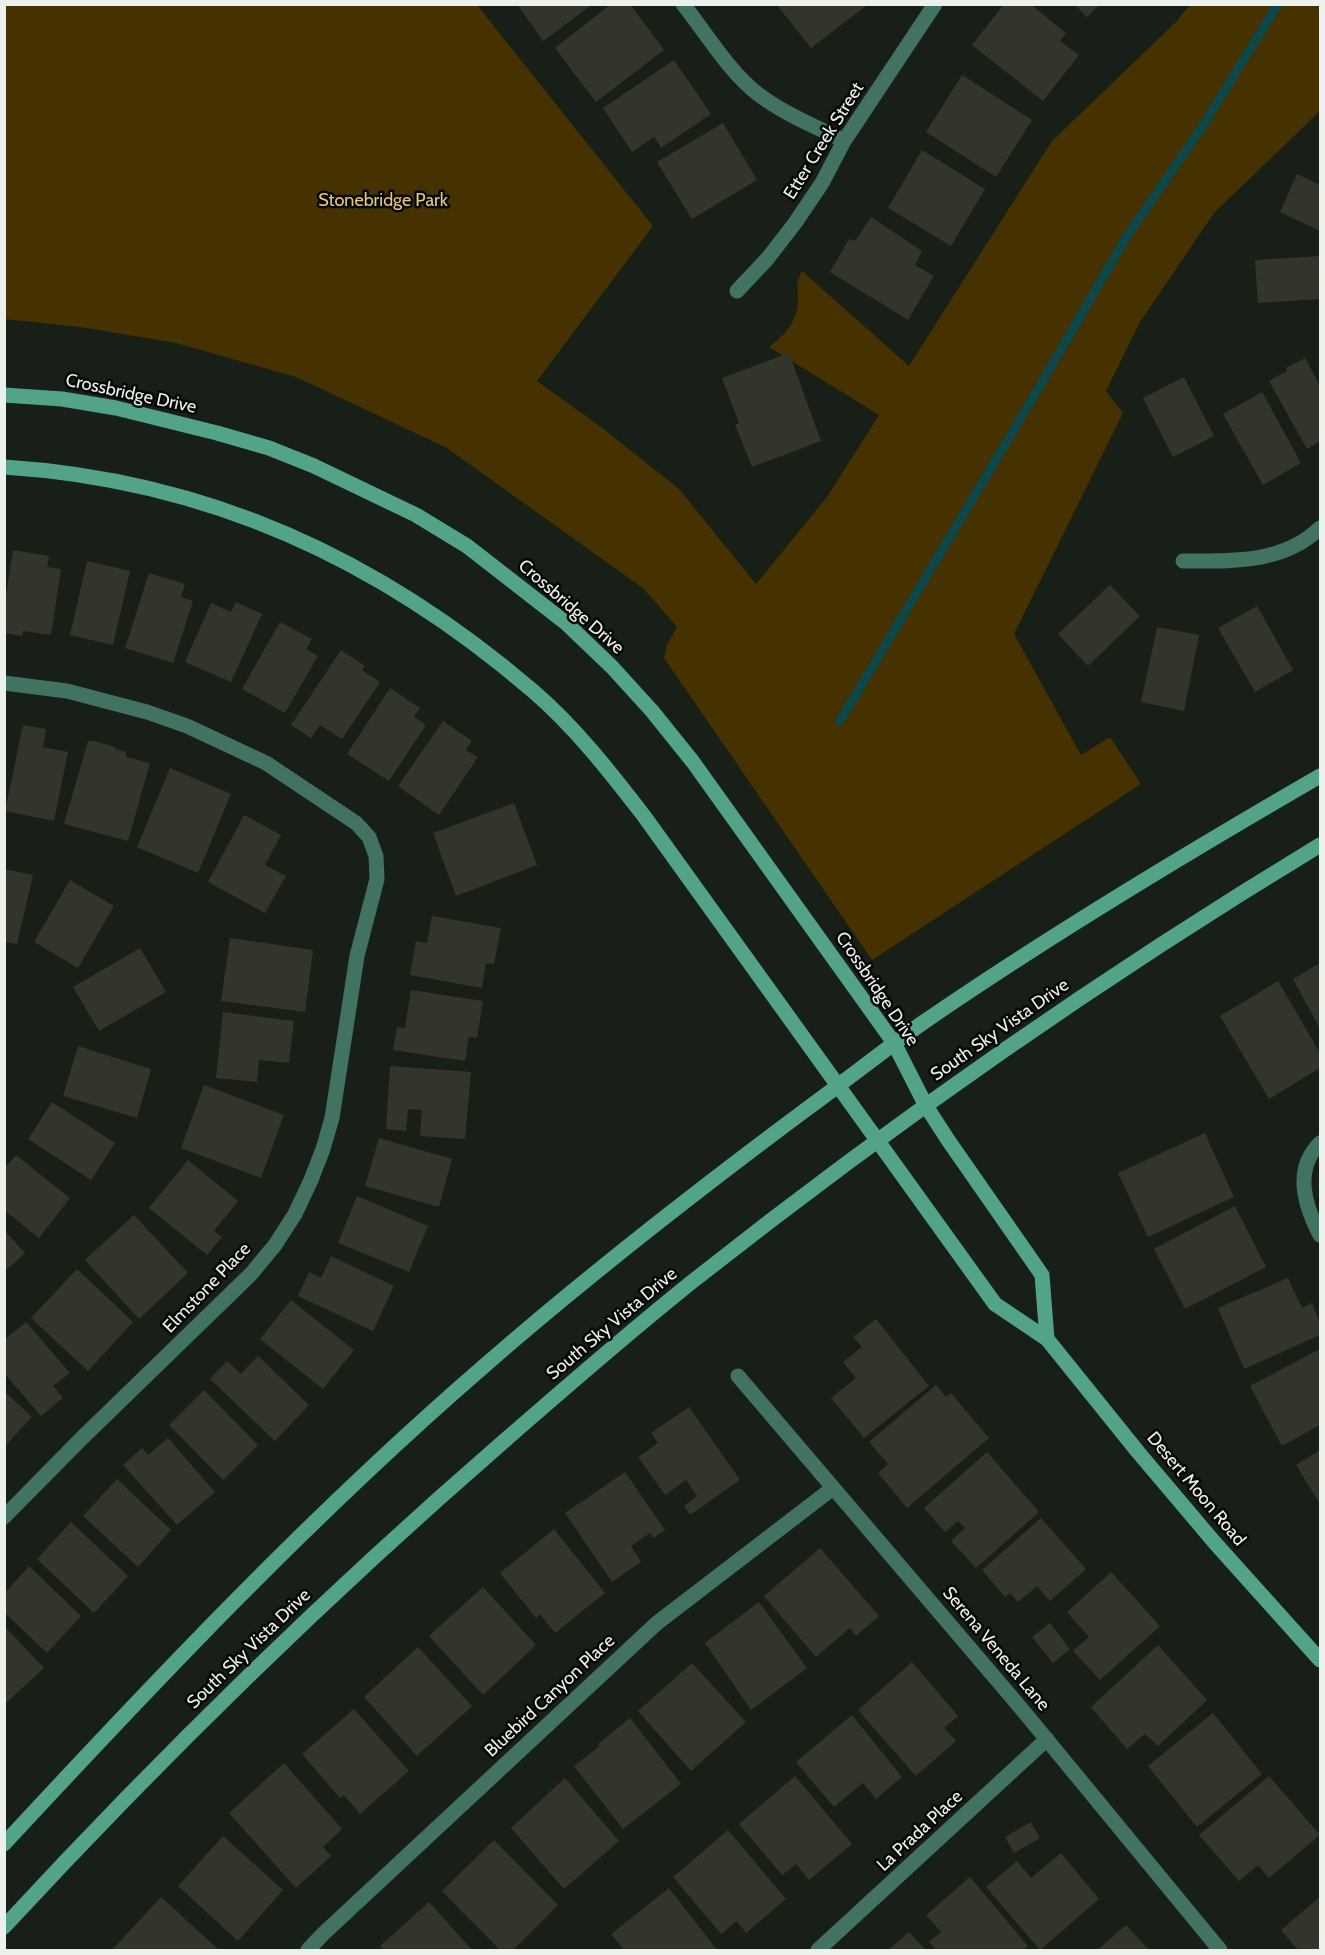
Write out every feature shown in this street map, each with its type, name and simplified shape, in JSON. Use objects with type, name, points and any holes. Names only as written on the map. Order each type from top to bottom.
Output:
[{"type":"main road","name":"Crossbridge Drive","points":[[4,395],[62,399],[117,408],[269,448],[366,490],[416,515],[467,546],[566,623],[612,667],[652,711],[718,797],[894,1043],[926,1106]]},
{"type":"main road","points":[[4,467],[95,478],[182,496],[225,510],[318,547],[401,593],[448,625],[534,692],[609,771],[879,1141]]},
{"type":"main road","points":[[4,1844],[201,1635],[392,1448],[482,1368],[594,1274],[684,1201],[894,1043],[1142,881],[1320,776]]},
{"type":"main road","name":"South Sky Vista Drive","points":[[4,1927],[84,1841],[194,1729],[429,1506],[574,1380],[693,1281],[926,1106],[1124,969],[1320,845]]},
{"type":"main road","points":[[926,1106],[1042,1275],[1047,1339]]},
{"type":"main road","name":"Desert Moon Road","points":[[879,1141],[995,1304],[1047,1339],[1215,1543],[1320,1660]]},
{"type":"street","points":[[683,4],[738,75],[757,93],[778,107],[844,141]]},
{"type":"street","name":"Etter Creek Street","points":[[737,291],[768,258],[795,224],[822,183],[844,141],[934,4]]},
{"type":"street","points":[[1183,561],[1263,558],[1282,552],[1320,528]]},
{"type":"street","name":"Elmstone Place","points":[[4,683],[67,691],[147,712],[188,726],[266,763],[356,823],[369,837],[376,856],[377,879],[357,956],[332,1118],[311,1180],[295,1214],[275,1245],[251,1274],[4,1517]]},
{"type":"street","points":[[1320,1143],[1314,1149],[1304,1169],[1303,1190],[1308,1212],[1320,1235]]},
{"type":"street","name":"Serena Veneda Lane","points":[[738,1376],[1047,1739],[1220,1950]]},
{"type":"street","name":"Bluebird Canyon Place","points":[[308,1950],[657,1623],[833,1488]]},
{"type":"street","name":"La Prada Place","points":[[818,1950],[1047,1739]]},
{"type":"green space","name":"Stonebridge Park","points":[[5,5],[477,5],[653,226],[537,381],[601,427],[679,489],[756,584],[827,497],[879,415],[769,347],[786,332],[796,314],[798,282],[802,271],[909,366],[1052,141],[1176,22],[1190,5],[1320,5],[1320,111],[1214,213],[1140,322],[1106,391],[1123,413],[1014,634],[1081,755],[1110,737],[1141,784],[872,960],[664,658],[667,645],[677,627],[644,589],[447,448],[296,377],[176,343],[80,327],[5,319]]},
{"type":"building","points":[[517,4],[593,4],[543,41]]},
{"type":"building","points":[[611,4],[630,4],[664,50],[596,102],[555,48]]},
{"type":"building","points":[[1004,4],[1030,4],[1066,33],[1060,41],[1079,55],[1043,101],[972,45]]},
{"type":"building","points":[[1074,4],[1100,4],[1087,17]]},
{"type":"building","points":[[777,5],[867,5],[811,48]]},
{"type":"building","points":[[674,60],[711,114],[661,148],[654,137],[632,152],[603,108]]},
{"type":"building","points":[[962,75],[1032,120],[996,177],[926,132]]},
{"type":"building","points":[[723,123],[757,180],[692,219],[657,162]]},
{"type":"building","points":[[922,150],[985,189],[951,246],[888,208]]},
{"type":"building","points":[[1297,174],[1320,185],[1320,231],[1280,212]]},
{"type":"building","points":[[871,217],[922,251],[915,265],[934,276],[908,320],[830,272],[849,239],[855,241]]},
{"type":"building","points":[[1320,256],[1320,299],[1258,303],[1255,260]]},
{"type":"building","points":[[789,353],[821,441],[752,467],[735,425],[739,423],[722,378]]},
{"type":"building","points":[[1305,358],[1320,386],[1320,441],[1307,449],[1269,381],[1287,371],[1286,368]]},
{"type":"building","points":[[1184,377],[1214,436],[1173,457],[1143,398]]},
{"type":"building","points":[[1262,392],[1301,463],[1263,485],[1223,414]]},
{"type":"building","points":[[13,550],[49,556],[47,567],[61,569],[51,635],[23,631],[22,636],[4,633],[4,608]]},
{"type":"building","points":[[87,561],[130,571],[113,645],[70,635]]},
{"type":"building","points":[[149,573],[185,584],[181,597],[193,601],[173,663],[125,648]]},
{"type":"building","points":[[1110,585],[1140,616],[1088,666],[1058,634]]},
{"type":"building","points":[[236,602],[262,614],[231,682],[185,662],[211,603],[231,612]]},
{"type":"building","points":[[1257,606],[1293,670],[1255,692],[1218,628]]},
{"type":"building","points":[[280,622],[312,639],[306,649],[318,656],[285,713],[242,689]]},
{"type":"building","points":[[1157,627],[1199,635],[1184,711],[1141,702]]},
{"type":"building","points":[[341,650],[365,666],[362,670],[380,682],[342,739],[320,725],[311,738],[291,725]]},
{"type":"building","points":[[390,688],[420,708],[414,717],[426,725],[389,781],[347,754]]},
{"type":"building","points":[[443,721],[472,741],[466,750],[478,757],[439,815],[398,786]]},
{"type":"building","points":[[23,725],[46,729],[43,747],[68,752],[54,821],[5,811]]},
{"type":"building","points":[[88,741],[115,747],[126,752],[126,757],[150,763],[128,841],[64,824]]},
{"type":"building","points":[[170,768],[231,794],[198,873],[137,847]]},
{"type":"building","points":[[514,803],[537,865],[456,896],[433,833]]},
{"type":"building","points":[[244,815],[281,835],[265,865],[286,876],[265,913],[208,882]]},
{"type":"building","points":[[4,869],[33,875],[17,944],[4,942]]},
{"type":"building","points":[[70,880],[114,906],[78,968],[34,942]]},
{"type":"building","points":[[432,916],[501,928],[494,964],[486,963],[482,988],[410,975],[416,941],[427,943]]},
{"type":"building","points":[[230,938],[313,950],[305,1012],[221,1001]]},
{"type":"building","points":[[140,948],[166,992],[99,1031],[73,987]]},
{"type":"building","points":[[1320,963],[1320,1029],[1293,979]]},
{"type":"building","points":[[1278,981],[1320,1053],[1320,1068],[1269,1099],[1220,1016]]},
{"type":"building","points":[[411,990],[483,1001],[477,1038],[469,1037],[465,1061],[393,1050],[397,1027],[405,1028]]},
{"type":"building","points":[[223,1012],[294,1021],[289,1063],[259,1060],[257,1082],[216,1078]]},
{"type":"building","points":[[78,1046],[151,1069],[137,1118],[63,1096]]},
{"type":"building","points":[[390,1066],[471,1072],[465,1139],[420,1136],[422,1110],[408,1109],[406,1131],[386,1129]]},
{"type":"building","points":[[204,1085],[284,1115],[261,1178],[181,1148]]},
{"type":"building","points":[[52,1102],[115,1143],[91,1180],[28,1139]]},
{"type":"building","points":[[1205,1133],[1234,1197],[1148,1237],[1118,1173]]},
{"type":"building","points":[[379,1138],[452,1159],[439,1207],[365,1186]]},
{"type":"building","points":[[16,1155],[70,1198],[39,1238],[4,1210],[4,1169]]},
{"type":"building","points":[[188,1160],[238,1201],[214,1231],[222,1237],[207,1255],[149,1208]]},
{"type":"building","points":[[357,1196],[428,1226],[409,1272],[338,1243]]},
{"type":"building","points":[[1235,1206],[1266,1267],[1185,1309],[1154,1249]]},
{"type":"building","points":[[134,1215],[188,1273],[139,1319],[85,1260]]},
{"type":"building","points":[[4,1230],[25,1253],[4,1272]]},
{"type":"building","points":[[331,1256],[394,1286],[373,1331],[298,1296],[309,1272],[321,1278]]},
{"type":"building","points":[[77,1269],[133,1322],[88,1371],[31,1318]]},
{"type":"building","points":[[1288,1278],[1302,1308],[1312,1303],[1320,1323],[1320,1335],[1244,1369],[1218,1308]]},
{"type":"building","points":[[291,1300],[354,1350],[323,1389],[260,1339]]},
{"type":"building","points":[[876,1319],[929,1386],[864,1438],[831,1398],[856,1378],[843,1362],[862,1347],[853,1337]]},
{"type":"building","points":[[26,1322],[70,1373],[53,1386],[63,1398],[41,1416],[4,1373],[4,1340]]},
{"type":"building","points":[[1320,1349],[1320,1425],[1282,1446],[1250,1386]]},
{"type":"building","points":[[258,1356],[309,1405],[275,1441],[210,1379],[227,1361],[241,1374]]},
{"type":"building","points":[[936,1385],[946,1397],[951,1393],[989,1438],[907,1508],[878,1473],[888,1464],[869,1442]]},
{"type":"building","points":[[204,1390],[258,1445],[223,1480],[169,1425]]},
{"type":"building","points":[[4,1391],[32,1417],[4,1447]]},
{"type":"building","points":[[689,1407],[740,1480],[690,1515],[684,1506],[697,1496],[686,1480],[665,1495],[638,1457],[658,1443],[651,1433]]},
{"type":"building","points":[[168,1438],[215,1492],[177,1525],[123,1465],[142,1448],[148,1455]]},
{"type":"building","points":[[1320,1450],[1320,1504],[1296,1465]]},
{"type":"building","points":[[987,1452],[1039,1512],[976,1568],[951,1541],[965,1528],[958,1521],[945,1532],[924,1508]]},
{"type":"building","points":[[625,1472],[665,1530],[653,1538],[650,1533],[631,1546],[641,1562],[612,1582],[565,1513]]},
{"type":"building","points":[[117,1479],[171,1530],[138,1567],[83,1516]]},
{"type":"building","points":[[1041,1518],[1086,1569],[1050,1601],[1037,1586],[1018,1602],[1010,1593],[1005,1597],[982,1570]]},
{"type":"building","points":[[71,1522],[128,1576],[94,1613],[37,1559]]},
{"type":"building","points":[[554,1529],[605,1593],[555,1633],[540,1614],[536,1618],[500,1573]]},
{"type":"building","points":[[820,1548],[879,1616],[856,1636],[850,1628],[816,1657],[764,1596]]},
{"type":"building","points":[[29,1566],[81,1616],[47,1653],[5,1613],[5,1593]]},
{"type":"building","points":[[1111,1572],[1160,1626],[1100,1680],[1073,1651],[1089,1637],[1067,1612]]},
{"type":"building","points":[[483,1587],[536,1645],[483,1695],[429,1636]]},
{"type":"building","points":[[759,1602],[807,1668],[751,1710],[705,1643]]},
{"type":"building","points":[[1050,1623],[1070,1649],[1053,1663],[1032,1637]]},
{"type":"building","points":[[4,1626],[44,1668],[6,1703],[4,1701]]},
{"type":"building","points":[[1158,1645],[1207,1700],[1158,1746],[1145,1734],[1127,1749],[1091,1707]]},
{"type":"building","points":[[418,1647],[472,1706],[417,1756],[364,1697]]},
{"type":"building","points":[[912,1662],[958,1716],[944,1728],[956,1741],[916,1776],[858,1710]]},
{"type":"building","points":[[692,1663],[746,1722],[691,1771],[638,1711]]},
{"type":"building","points":[[354,1709],[409,1771],[360,1814],[344,1795],[340,1798],[302,1754]]},
{"type":"building","points":[[1213,1713],[1262,1774],[1197,1827],[1148,1766]]},
{"type":"building","points":[[852,1715],[902,1777],[876,1799],[863,1783],[834,1807],[796,1762]]},
{"type":"building","points":[[630,1718],[681,1784],[623,1829],[574,1766]]},
{"type":"building","points":[[284,1763],[342,1829],[323,1847],[331,1856],[296,1888],[229,1813]]},
{"type":"building","points":[[795,1776],[852,1844],[809,1880],[796,1864],[782,1875],[739,1824]]},
{"type":"building","points":[[1269,1776],[1320,1835],[1269,1878],[1258,1865],[1239,1881],[1199,1835]]},
{"type":"building","points":[[565,1778],[619,1841],[564,1889],[511,1828]]},
{"type":"building","points":[[1031,1822],[1040,1838],[1014,1853],[1005,1837]]},
{"type":"building","points":[[728,1830],[786,1899],[746,1933],[737,1921],[721,1934],[673,1877]]},
{"type":"building","points":[[223,1836],[283,1890],[238,1941],[178,1886]]},
{"type":"building","points":[[494,1840],[558,1905],[513,1950],[500,1950],[442,1891]]},
{"type":"building","points":[[1061,1853],[1099,1899],[1040,1950],[986,1887],[1017,1861],[1031,1878]]},
{"type":"building","points":[[970,1877],[1028,1946],[1023,1950],[936,1950],[929,1942],[941,1932],[926,1915]]},
{"type":"building","points":[[669,1888],[717,1950],[624,1950],[611,1934]]},
{"type":"building","points":[[161,1897],[219,1950],[112,1950]]},
{"type":"building","points":[[1320,1897],[1320,1950],[1298,1950],[1281,1930]]},
{"type":"building","points":[[429,1902],[472,1950],[384,1950],[380,1946]]},
{"type":"building","points":[[1126,1925],[1149,1950],[1097,1950]]},
{"type":"building","points":[[909,1932],[926,1950],[888,1950]]},
{"type":"waterway","points":[[840,721],[1127,236],[1202,127],[1278,4]]}]
